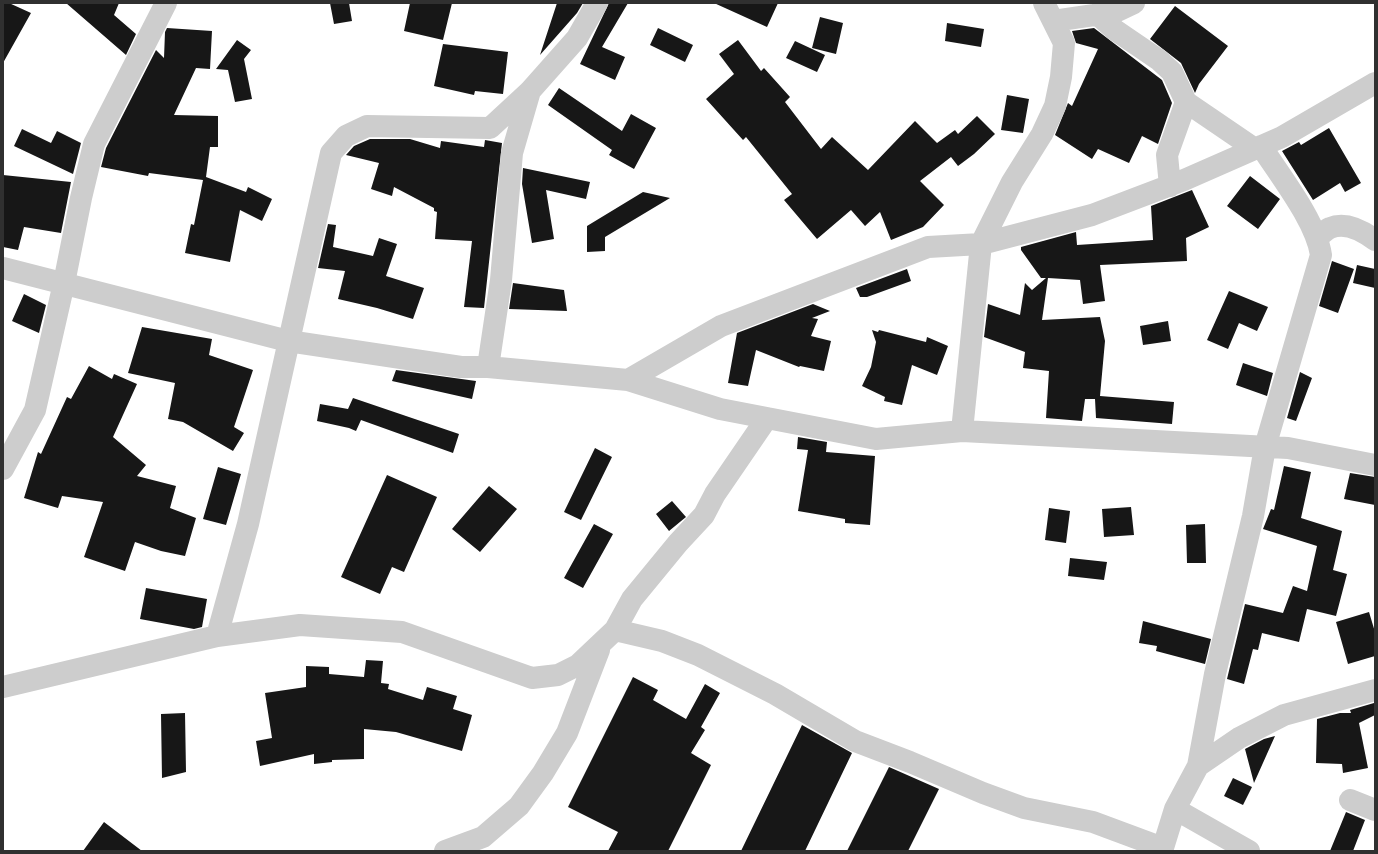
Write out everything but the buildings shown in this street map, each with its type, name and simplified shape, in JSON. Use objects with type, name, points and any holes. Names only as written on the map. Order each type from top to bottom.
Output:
[{"type":"street","points":[[3,469],[35,410],[94,144],[166,3]]},
{"type":"street","points":[[217,636],[248,524],[331,152],[346,136],[367,126],[490,128],[530,91],[577,38],[596,3]]},
{"type":"street","points":[[962,431],[981,244],[1012,182],[1042,134],[1055,106],[1061,77],[1064,43],[1048,12],[1097,14],[1115,12],[1134,3]]},
{"type":"street","points":[[3,687],[217,636],[300,625],[402,632],[532,678],[558,675],[578,665],[608,637],[662,641],[698,655],[775,694],[855,741],[1024,808],[1093,822],[1162,850],[1175,809],[1198,766],[1216,674],[1253,516],[1265,447],[1321,255],[1317,238],[1305,216],[1258,147],[1186,102],[1172,72],[1159,60],[1115,30],[1097,14]]},
{"type":"street","points":[[628,380],[721,326],[928,247],[981,244],[1092,215],[1170,186],[1282,137],[1375,83]]},
{"type":"street","points":[[488,367],[501,280],[512,153],[530,91]]},
{"type":"street","points":[[1170,186],[1166,155],[1186,102]]},
{"type":"street","points":[[1317,238],[1330,228],[1346,227],[1358,228],[1375,240]]},
{"type":"street","points":[[3,268],[288,341],[461,367],[488,367],[628,380],[720,409],[876,438],[962,431],[1288,448],[1375,465]]},
{"type":"street","points":[[445,851],[483,837],[519,806],[543,773],[567,733],[608,637],[632,599],[678,542],[704,515],[715,494],[767,418]]},
{"type":"street","points":[[1198,766],[1239,738],[1284,715],[1375,690]]},
{"type":"street","points":[[1350,800],[1375,810]]},
{"type":"street","points":[[1175,809],[1249,851]]}]
